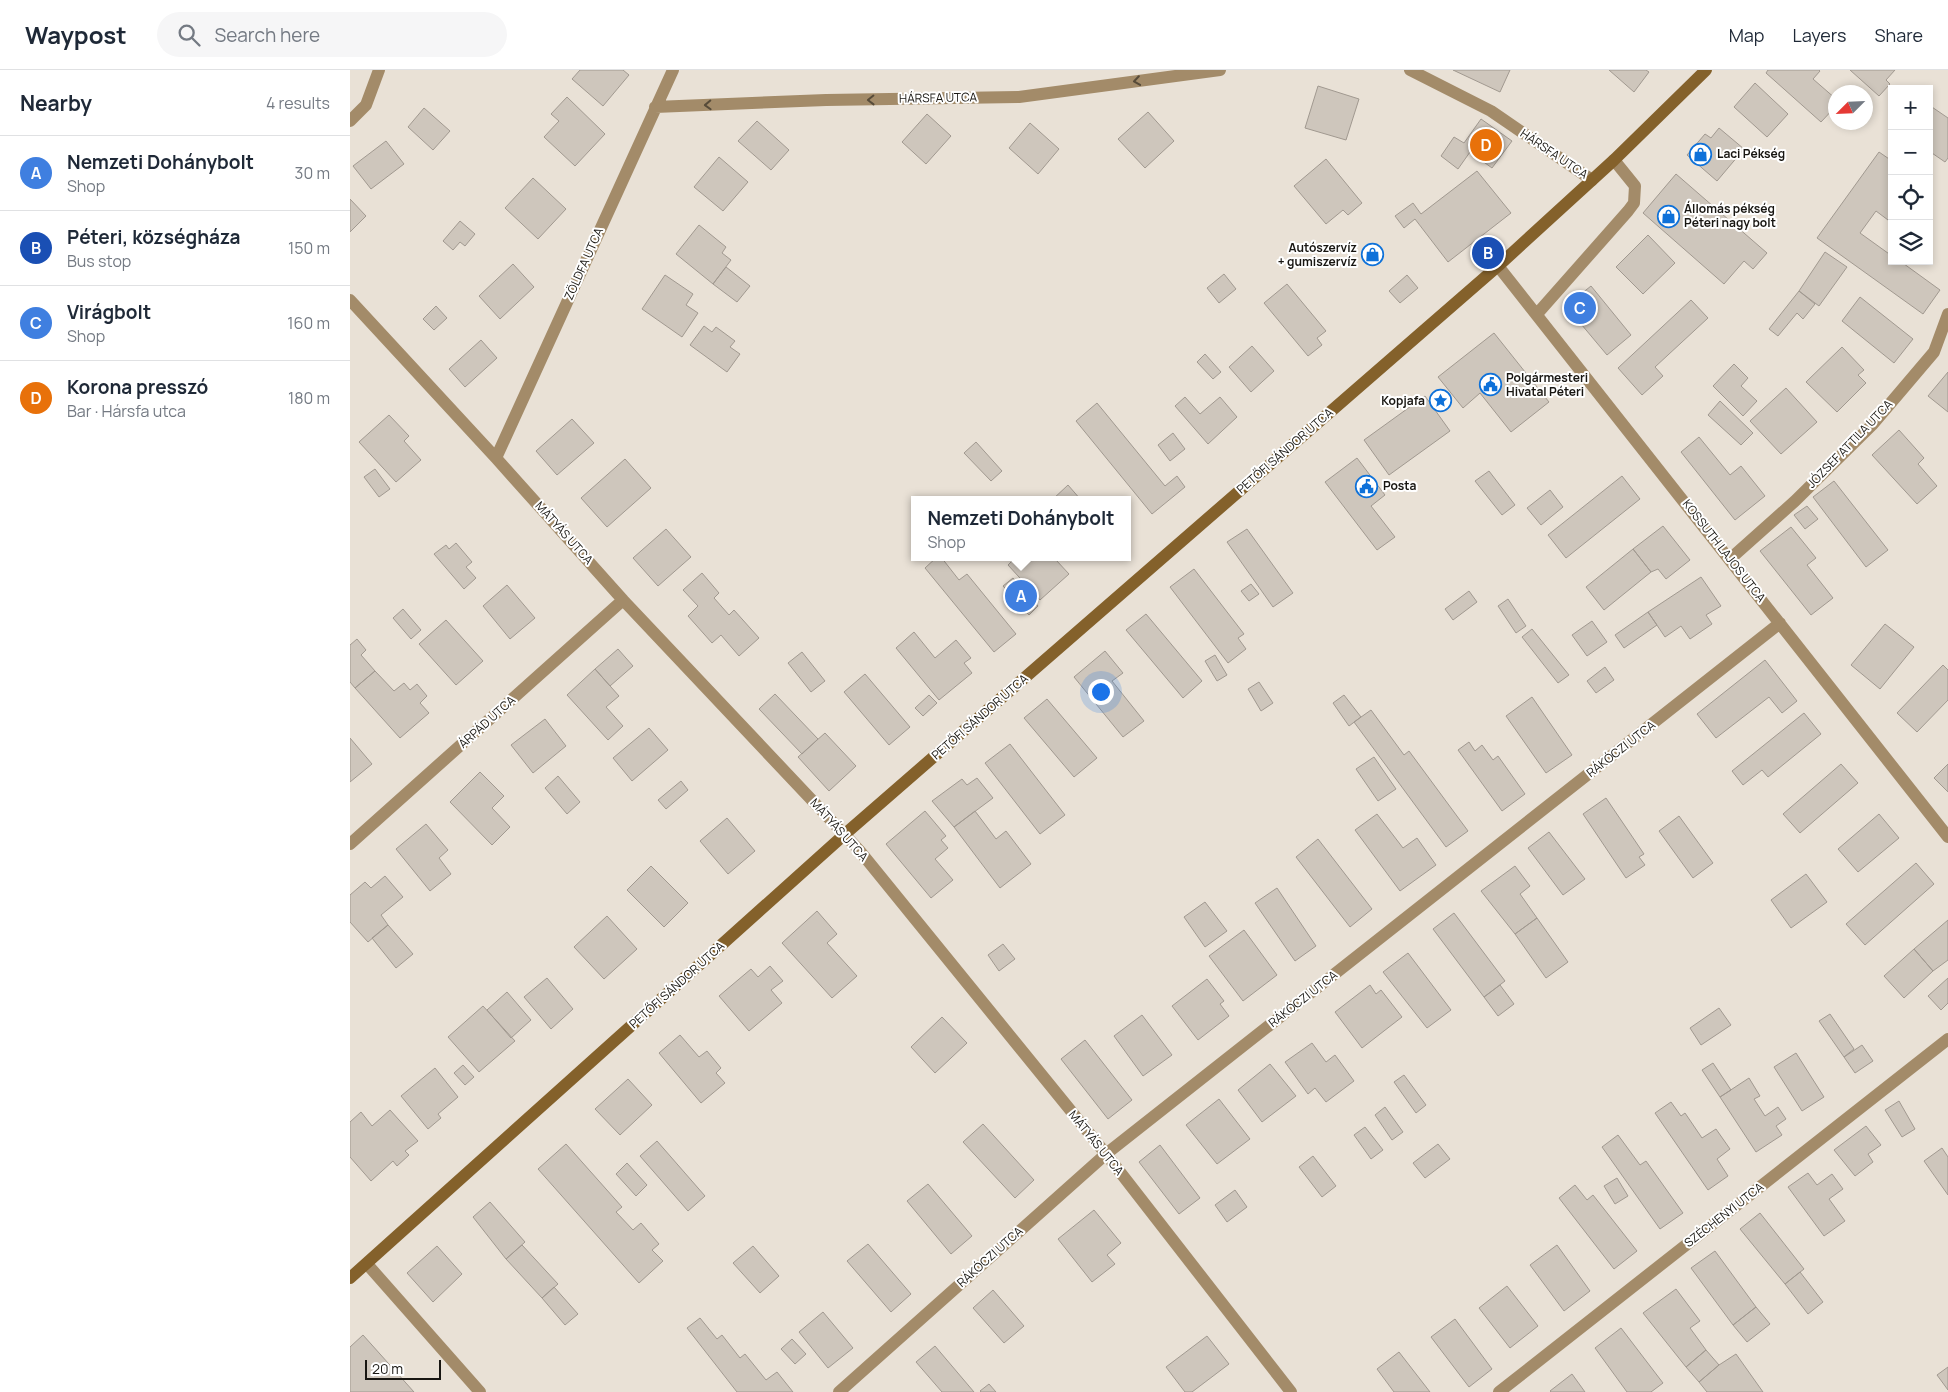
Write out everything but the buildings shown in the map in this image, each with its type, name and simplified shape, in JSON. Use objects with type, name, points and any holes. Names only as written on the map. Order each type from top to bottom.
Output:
[{"type":"main road","name":"PETŐFI SÁNDOR UTCA","points":[[350,1278],[845,834],[1498,266],[1614,160],[1706,70]]},
{"type":"street","points":[[350,121],[366,105],[379,70]]},
{"type":"street","name":"ZÖLDFA UTCA","points":[[496,458],[673,70]]},
{"type":"street","name":"HÁRSFA UTCA","points":[[655,107],[826,100],[1019,97],[1220,70]]},
{"type":"street","name":"HÁRSFA UTCA","points":[[1410,70],[1491,111],[1592,180]]},
{"type":"street","points":[[1537,314],[1634,203],[1635,186],[1614,160]]},
{"type":"street","name":"KOSSUTH LAJOS UTCA","points":[[1498,266],[1948,837]]},
{"type":"street","name":"MÁTYÁS UTCA","points":[[350,300],[496,458],[623,600],[845,834],[1106,1154],[1291,1392]]},
{"type":"street","name":"JÓZSEF ATTILA UTCA","points":[[1730,559],[1795,501],[1872,424],[1934,352],[1948,314]]},
{"type":"street","name":"ÁRPÁD UTCA","points":[[350,844],[623,600]]},
{"type":"street","name":"RÁKÓCZI UTCA","points":[[839,1392],[1106,1154],[1780,623]]},
{"type":"street","name":"SZÉCHENYI UTCA","points":[[1499,1392],[1948,1039]]},
{"type":"street","points":[[367,1264],[480,1392]]},
{"type":"place","name":"Korona presszó","points":[[1486,145]]},
{"type":"place","name":"Laci Pékség","points":[[1701,154]]},
{"type":"place","name":"Állomás pékség Péteri nagy bolt","points":[[1668,216]]},
{"type":"place","name":"Péteri, községháza","points":[[1488,253]]},
{"type":"place","name":"Autószervíz + gumiszervíz","points":[[1373,255]]},
{"type":"place","name":"Virágbolt","points":[[1580,308]]},
{"type":"place","name":"Polgármesteri Hivatal Péteri","points":[[1490,385]]},
{"type":"place","name":"Kopjafa","points":[[1441,401]]},
{"type":"place","name":"Posta","points":[[1367,486]]},
{"type":"place","name":"Nemzeti Dohánybolt","points":[[1021,596]]}]
